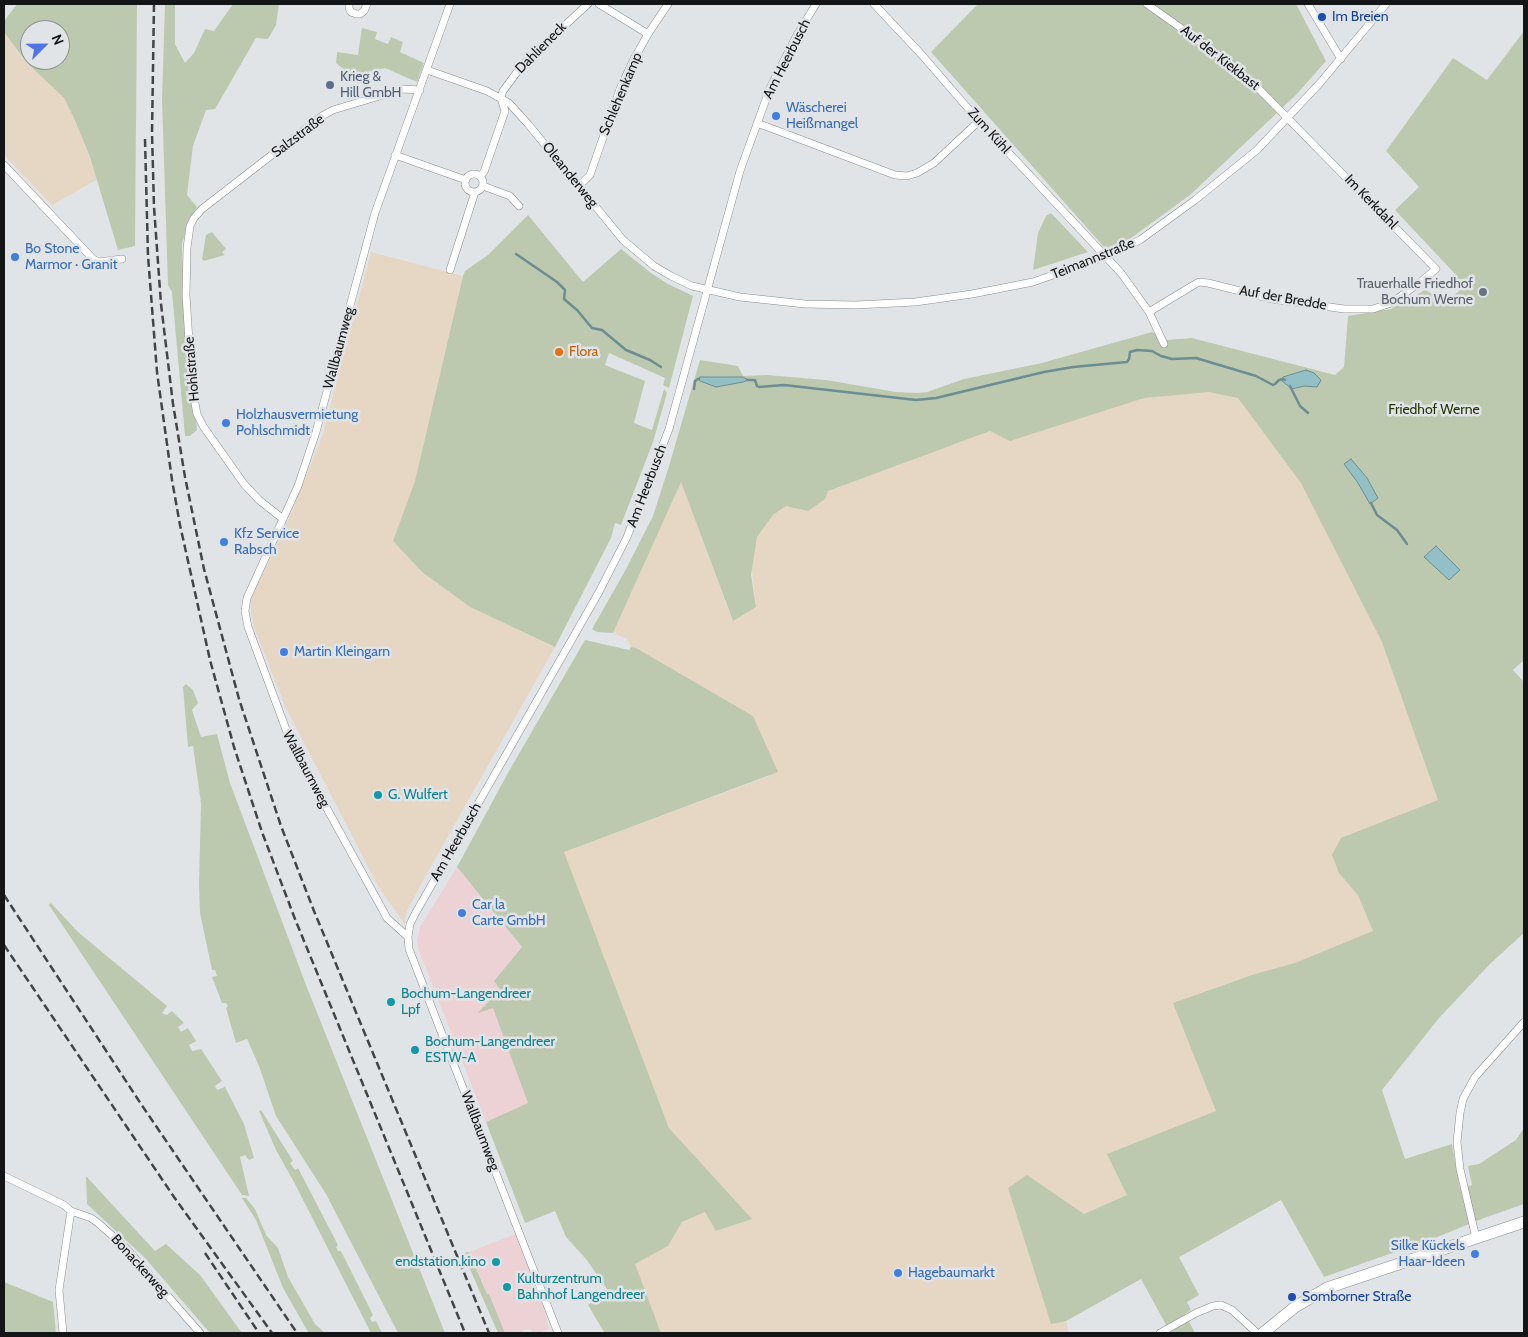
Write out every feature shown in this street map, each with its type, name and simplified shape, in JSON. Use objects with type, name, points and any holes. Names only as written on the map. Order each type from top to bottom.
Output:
[{"type":"main road","points":[[1263,1333],[1295,1307],[1328,1288],[1524,1222]]},
{"type":"street","points":[[349,4],[351,12],[356,14],[364,11],[367,4]]},
{"type":"street","name":"Wallbaumweg","points":[[450,4],[366,241],[316,432],[298,486],[247,598],[245,611],[248,627],[291,744],[387,918],[408,938],[411,954],[558,1333]]},
{"type":"street","name":"Dahlieneck","points":[[501,97],[503,91],[523,64],[588,4]]},
{"type":"street","points":[[599,4],[648,34]]},
{"type":"street","name":"Schlehenkamp","points":[[579,186],[590,174],[620,89],[648,34],[668,4]]},
{"type":"street","name":"Am Heerbusch","points":[[408,938],[410,924],[415,914],[599,592],[627,537],[669,430],[740,171],[757,123],[770,88],[797,35],[816,4]]},
{"type":"street","name":"Zum Kühl","points":[[874,4],[921,54],[979,121],[1121,273],[1150,312],[1164,344]]},
{"type":"street","name":"Auf der Kiekbast","points":[[1147,4],[1223,58],[1289,117]]},
{"type":"street","points":[[1308,4],[1341,59]]},
{"type":"street","name":"Teimannstraße","points":[[707,289],[740,297],[805,304],[856,305],[915,302],[972,294],[1033,282],[1105,257],[1140,240],[1195,200],[1257,150],[1341,59],[1386,4]]},
{"type":"street","name":"Oleanderweg","points":[[427,70],[487,90],[501,97],[518,112],[623,240],[638,254],[671,276],[692,286],[707,289]]},
{"type":"street","name":"Salzstraße","points":[[194,218],[202,209],[322,116],[333,110],[403,89],[420,90]]},
{"type":"street","points":[[480,176],[484,172],[505,111],[501,97]]},
{"type":"street","name":"Im Kerkdahl","points":[[1289,117],[1436,269],[1418,284]]},
{"type":"street","points":[[757,123],[895,175],[907,176],[917,173],[934,163],[979,121]]},
{"type":"street","points":[[395,155],[466,180]]},
{"type":"street","points":[[4,165],[93,259],[100,262],[122,260]]},
{"type":"street","points":[[450,270],[475,192],[483,186],[483,180],[480,176],[472,174],[466,180]]},
{"type":"street","points":[[466,180],[467,188],[475,192]]},
{"type":"street","points":[[483,186],[510,196],[519,206]]},
{"type":"street","name":"Hohlstraße","points":[[194,218],[188,236],[186,296],[192,388],[197,414],[203,426],[244,484],[259,500],[284,519]]},
{"type":"street","name":"Auf der Bredde","points":[[1150,312],[1200,282],[1272,299],[1353,309],[1373,309],[1391,303],[1418,284]]},
{"type":"street","points":[[1476,1238],[1460,1169],[1457,1142],[1460,1113],[1464,1099],[1475,1077],[1524,1022]]},
{"type":"street","name":"Bonackerweg","points":[[4,1176],[98,1223],[125,1247],[200,1333]]},
{"type":"street","points":[[63,1333],[59,1290],[71,1211]]},
{"type":"street","points":[[1160,1333],[1196,1313],[1221,1305],[1232,1310],[1257,1333]]},
{"type":"shaded area","points":[[4,32],[20,54],[20,70],[34,70],[64,98],[98,179],[52,205],[4,155]]},
{"type":"shaded area","points":[[371,252],[463,276],[415,482],[393,541],[422,572],[470,607],[555,647],[425,877],[408,909],[405,925],[378,886],[285,706],[254,627],[251,612],[251,599],[287,523],[323,434]]},
{"type":"shaded area","points":[[1142,373],[1237,386],[1500,674],[1235,1226],[1066,1321],[1069,1333],[661,1333],[634,1264],[668,1246],[682,1222],[705,1212],[717,1231],[751,1219],[669,1128],[563,852],[770,776],[636,648],[631,647],[627,639],[613,633],[681,481],[732,620],[756,607],[751,561],[757,537],[773,515],[786,506]]},
{"type":"shaded area","points":[[457,867],[522,947],[494,981],[512,991],[528,1104],[486,1122],[419,951],[417,940],[420,927]]},
{"type":"shaded area","name":"Kulturzentrum Bahnhof Langendreer","points":[[515,1234],[543,1302],[549,1329],[539,1333],[533,1333],[530,1329],[523,1330],[524,1333],[505,1333],[469,1252]]},
{"type":"green space","points":[[17,4],[137,4],[135,246],[118,250],[90,157],[73,116],[64,98],[34,70],[70,70],[70,20],[20,20],[20,54],[4,32],[4,21]]},
{"type":"green space","points":[[165,4],[175,4],[175,44],[185,63],[194,53],[205,29],[214,31],[233,4],[279,4],[276,25],[268,39],[256,38],[215,109],[206,110],[193,146],[187,195],[197,207],[189,221],[182,244],[183,286],[197,430],[190,436],[185,436],[172,292],[168,285],[162,99]]},
{"type":"green space","points":[[978,4],[1296,4],[1326,61],[1296,95],[1190,195],[1116,249],[1104,247],[931,52]]},
{"type":"green space","points":[[362,28],[377,32],[375,39],[388,44],[391,37],[403,42],[400,52],[424,63],[417,82],[385,68],[351,76],[336,63],[337,52],[358,55]]},
{"type":"green space","name":"Friedhof Werne","points":[[1524,31],[1524,660],[1513,670],[1524,682],[1524,933],[1491,963],[1439,1018],[1382,1090],[1405,1159],[1452,1144],[1460,1189],[1472,1185],[1468,1166],[1479,1164],[1516,1140],[1524,1128],[1524,1204],[1324,1277],[1281,1200],[1179,1257],[1199,1295],[1187,1302],[1191,1310],[1185,1314],[1195,1333],[1168,1333],[1170,1332],[1141,1279],[1066,1321],[1051,1324],[1008,1188],[1027,1175],[1084,1214],[1127,1195],[1107,1154],[1216,1111],[1173,1003],[1255,974],[1295,963],[1373,931],[1358,895],[1339,873],[1332,855],[1341,838],[1438,800],[1382,642],[1301,483],[1238,398],[1209,392],[1144,398],[1010,441],[990,431],[828,491],[825,499],[808,511],[786,506],[773,515],[757,537],[751,575],[756,607],[733,621],[681,482],[613,633],[597,632],[592,629],[653,516],[700,360],[738,366],[743,376],[767,375],[826,380],[896,392],[918,393],[927,392],[964,379],[1042,363],[1152,332],[1167,340],[1192,338],[1335,375],[1344,367],[1348,316],[1391,309],[1425,290],[1447,301],[1459,291],[1457,276],[1395,210],[1419,187],[1386,151],[1453,58],[1487,80]]},
{"type":"green space","points":[[1051,213],[1088,252],[1033,270],[1038,233],[1046,216]]},
{"type":"green space","points":[[528,215],[583,282],[621,249],[651,273],[693,296],[669,388],[663,385],[665,378],[609,353],[605,365],[645,381],[634,423],[652,430],[664,389],[667,393],[653,442],[621,525],[615,523],[611,538],[555,647],[470,607],[422,572],[393,541],[415,481],[465,271],[488,255]]},
{"type":"green space","points":[[212,232],[226,249],[222,252],[225,255],[204,261],[202,259],[206,235]]},
{"type":"green space","points":[[585,640],[629,650],[631,647],[636,648],[753,716],[778,772],[564,852],[669,1128],[752,1219],[716,1231],[705,1212],[682,1222],[668,1246],[635,1264],[661,1333],[603,1333],[588,1305],[607,1289],[586,1259],[566,1237],[555,1211],[525,1223],[486,1122],[528,1103],[493,1008],[478,1013],[500,989],[494,981],[522,947],[457,867],[509,771]]},
{"type":"green space","points":[[186,684],[193,690],[198,703],[192,710],[201,737],[217,734],[230,783],[306,985],[445,1333],[398,1333],[326,1194],[276,1116],[259,1066],[247,1039],[236,1043],[226,1008],[228,1006],[226,1003],[222,1003],[212,977],[217,976],[215,970],[212,970],[200,913],[201,803],[193,746],[188,747],[183,687]]},
{"type":"green space","points":[[51,903],[78,932],[167,1006],[162,1013],[167,1015],[172,1011],[184,1023],[178,1027],[181,1032],[188,1028],[196,1041],[189,1045],[192,1051],[201,1049],[222,1081],[215,1086],[217,1090],[225,1087],[244,1124],[254,1158],[249,1160],[245,1155],[240,1157],[249,1196],[242,1195],[49,905]]},
{"type":"green space","points":[[261,1110],[293,1161],[290,1163],[295,1170],[298,1168],[338,1245],[336,1247],[338,1251],[341,1251],[373,1315],[370,1318],[372,1322],[376,1321],[382,1333],[371,1333],[276,1150],[259,1111]]},
{"type":"green space","points":[[86,1176],[155,1251],[166,1244],[200,1275],[242,1333],[210,1333],[145,1258],[87,1204]]},
{"type":"green space","points":[[242,1198],[246,1198],[255,1209],[266,1235],[278,1248],[288,1277],[315,1324],[325,1333],[308,1332],[283,1288],[256,1220]]},
{"type":"green space","points":[[469,1252],[505,1333],[498,1333],[463,1253]]},
{"type":"green space","points":[[4,1282],[53,1302],[56,1333],[4,1333]]},
{"type":"water","points":[[1306,370],[1314,373],[1321,380],[1317,387],[1304,386],[1292,389],[1282,381],[1283,377]]},
{"type":"water","points":[[700,377],[743,377],[748,380],[716,387],[700,381],[698,379]]},
{"type":"water","points":[[1351,459],[1367,478],[1378,498],[1370,504],[1344,464]]},
{"type":"water","points":[[1436,546],[1460,570],[1449,580],[1424,557]]},
{"type":"waterway","points":[[516,254],[557,282],[565,290],[564,299],[577,310],[592,328],[602,330],[626,350],[661,367]]},
{"type":"waterway","points":[[747,380],[755,380],[759,387],[784,385],[916,400],[936,398],[1044,372],[1127,362],[1130,352],[1137,350],[1152,351],[1172,359],[1196,358],[1256,376],[1273,385],[1279,380],[1285,380]]},
{"type":"waterway","points":[[694,389],[695,381],[699,379]]},
{"type":"waterway","points":[[1290,386],[1300,406],[1308,413]]},
{"type":"waterway","points":[[1371,503],[1377,515],[1397,530],[1407,544]]},
{"type":"railway","points":[[154,4],[152,133],[154,207],[161,304],[173,404],[185,477],[204,569],[239,699],[281,826],[314,911],[489,1333]]},
{"type":"railway","points":[[145,139],[148,256],[157,372],[180,525],[210,660],[234,747],[262,832],[295,919],[465,1333]]},
{"type":"railway","points":[[4,895],[141,1104],[297,1333]]},
{"type":"railway","points":[[4,945],[174,1197],[272,1333]]},
{"type":"railway","points":[[205,1253],[259,1333]]},
{"type":"place","name":"Im Breien","points":[[1322,17]]},
{"type":"place","name":"Krieg & Hill GmbH","points":[[330,85]]},
{"type":"place","name":"Wäscherei Heißmangel","points":[[776,116]]},
{"type":"place","name":"Bo Stone Marmor · Granit","points":[[15,257]]},
{"type":"place","name":"Trauerhalle Friedhof Bochum Werne","points":[[1483,292]]},
{"type":"place","name":"Flora","points":[[559,352]]},
{"type":"place","name":"Holzhausvermietung Pohlschmidt","points":[[226,423]]},
{"type":"place","name":"Kfz Service Rabsch","points":[[224,542]]},
{"type":"place","name":"Martin Kleingarn","points":[[284,652]]},
{"type":"place","name":"G. Wulfert","points":[[378,795]]},
{"type":"place","name":"Car la Carte GmbH","points":[[462,913]]},
{"type":"place","name":"Bochum-Langendreer Lpf","points":[[391,1002]]},
{"type":"place","name":"Bochum-Langendreer ESTW-A","points":[[415,1050]]},
{"type":"place","name":"Silke Kückels Haar-Ideen","points":[[1475,1254]]},
{"type":"place","name":"endstation.kino","points":[[496,1262]]},
{"type":"place","name":"Hagebaumarkt","points":[[898,1273]]},
{"type":"place","name":"Kulturzentrum Bahnhof Langendreer","points":[[507,1287]]},
{"type":"place","name":"Somborner Straße","points":[[1292,1297]]}]
